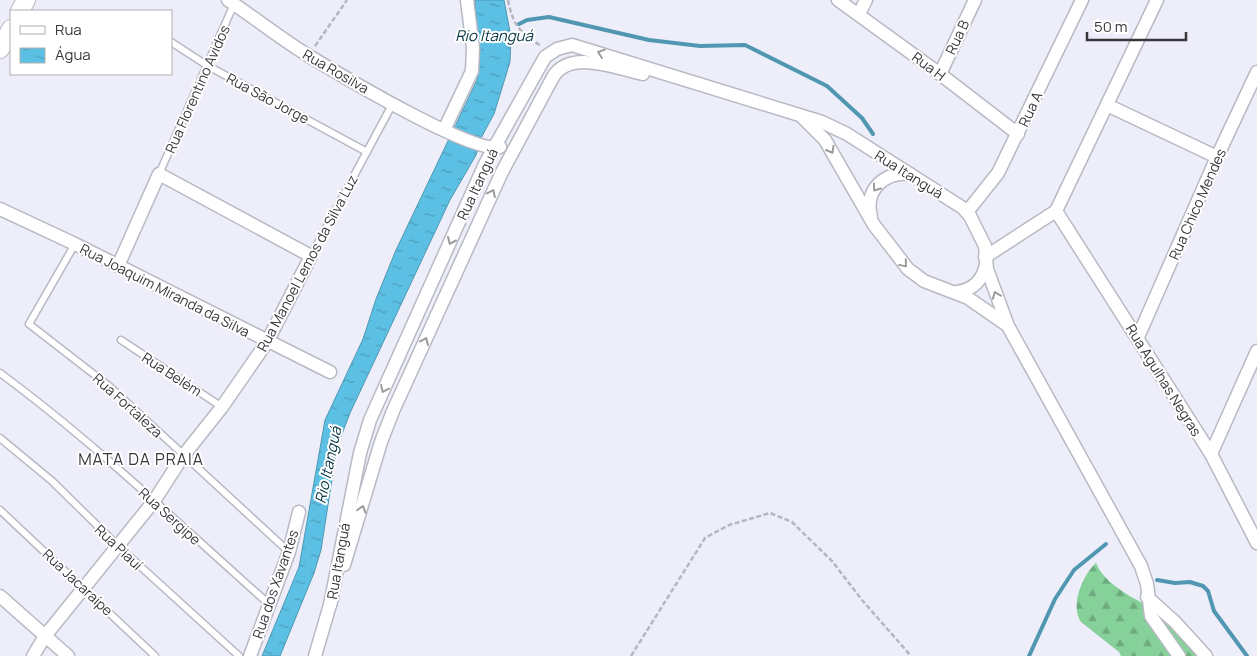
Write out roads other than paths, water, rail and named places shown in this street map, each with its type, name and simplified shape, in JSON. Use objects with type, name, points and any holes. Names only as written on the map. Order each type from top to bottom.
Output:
[{"type":"street","points":[[447,131],[472,71],[473,48],[467,0]]},
{"type":"street","name":"Rua H","points":[[838,0],[940,74],[1018,134]]},
{"type":"street","points":[[859,14],[866,0]]},
{"type":"street","name":"Rua B","points":[[940,74],[975,0]]},
{"type":"street","name":"Rua A","points":[[967,212],[992,182],[1018,134],[1082,0]]},
{"type":"street","points":[[957,292],[975,285],[982,276],[986,261],[1060,216],[1107,105],[1157,0]]},
{"type":"street","name":"Rua Rosilva","points":[[230,1],[309,55],[393,103],[447,131],[487,147]]},
{"type":"street","points":[[1,48],[10,30]]},
{"type":"street","name":"Rua Itanguá","points":[[330,605],[344,524],[368,427],[487,147],[541,63],[550,52],[564,46],[580,46],[697,85],[835,127],[958,204],[967,212],[985,246],[986,261],[1008,326]]},
{"type":"street","name":"Rua Itanguá","points":[[330,605],[387,425],[516,142],[556,72],[572,62],[585,62],[697,85]]},
{"type":"street","name":"Rua Chico Mendes","points":[[1138,337],[1217,157],[1257,72]]},
{"type":"street","points":[[1107,105],[1217,157]]},
{"type":"street","name":"Rua Itanguá","points":[[799,115],[814,127],[825,140],[874,225],[901,261],[917,277],[932,285],[957,292],[979,304],[1008,326]]},
{"type":"street","points":[[487,147],[516,142]]},
{"type":"street","points":[[118,266],[159,174],[311,256]]},
{"type":"street","points":[[874,225],[869,210],[874,188],[890,175],[910,174]]},
{"type":"street","name":"Rua Joaquim Miranda da Silva","points":[[0,209],[75,244],[330,372]]},
{"type":"street","name":"Rua Agulhas Negras","points":[[1060,216],[1211,454],[1257,544]]},
{"type":"street","name":"Rua Manoel Lemos da Silva Luz","points":[[33,656],[45,636],[154,501],[183,456],[222,407],[267,342],[311,256]]},
{"type":"street","points":[[1008,326],[1141,566],[1147,584],[1147,597],[1154,623],[1179,656]]},
{"type":"street","points":[[1211,454],[1257,351]]},
{"type":"street","name":"Rua dos Xavantes","points":[[250,656],[289,552],[299,512]]},
{"type":"street","points":[[0,596],[68,656]]},
{"type":"street","points":[[1147,597],[1176,622],[1206,656]]},
{"type":"street","points":[[315,656],[330,605]]},
{"type":"lane","name":"Rua Florentino Avidos","points":[[159,174],[208,66],[230,1]]},
{"type":"lane","name":"Rua São Jorge","points":[[172,43],[208,66],[367,152]]},
{"type":"lane","name":"Rua Manoel Lemos da Silva Luz","points":[[311,256],[393,103]]},
{"type":"lane","name":"Rua Fortaleza","points":[[75,244],[29,324],[109,386],[289,552]]},
{"type":"lane","name":"Rua Belém","points":[[121,340],[222,407]]},
{"type":"lane","name":"Rua Sergipe","points":[[0,373],[51,410],[269,604]]},
{"type":"lane","name":"Rua Piauí","points":[[0,438],[52,481],[118,546],[239,656]]},
{"type":"lane","name":"Rua Jacaraípe","points":[[0,510],[84,587],[155,656]]},
{"type":"water","name":"Rio Itanguá","points":[[475,0],[504,0],[511,37],[510,62],[494,114],[481,138],[476,155],[450,200],[350,413],[337,447],[321,550],[314,573],[280,656],[262,656],[299,567],[325,420],[363,339],[376,299],[396,250],[477,80],[479,67]]},
{"type":"waterway","points":[[519,24],[527,20],[549,17],[649,40],[700,46],[745,45],[827,86],[862,118],[873,134]]},
{"type":"waterway","points":[[1029,656],[1055,599],[1074,570],[1106,544]]},
{"type":"waterway","points":[[1157,580],[1175,583],[1190,582],[1203,586],[1208,591],[1214,611],[1247,656]]},
{"type":"district","name":"MATA DA PRAIA","points":[[141,459]]}]
